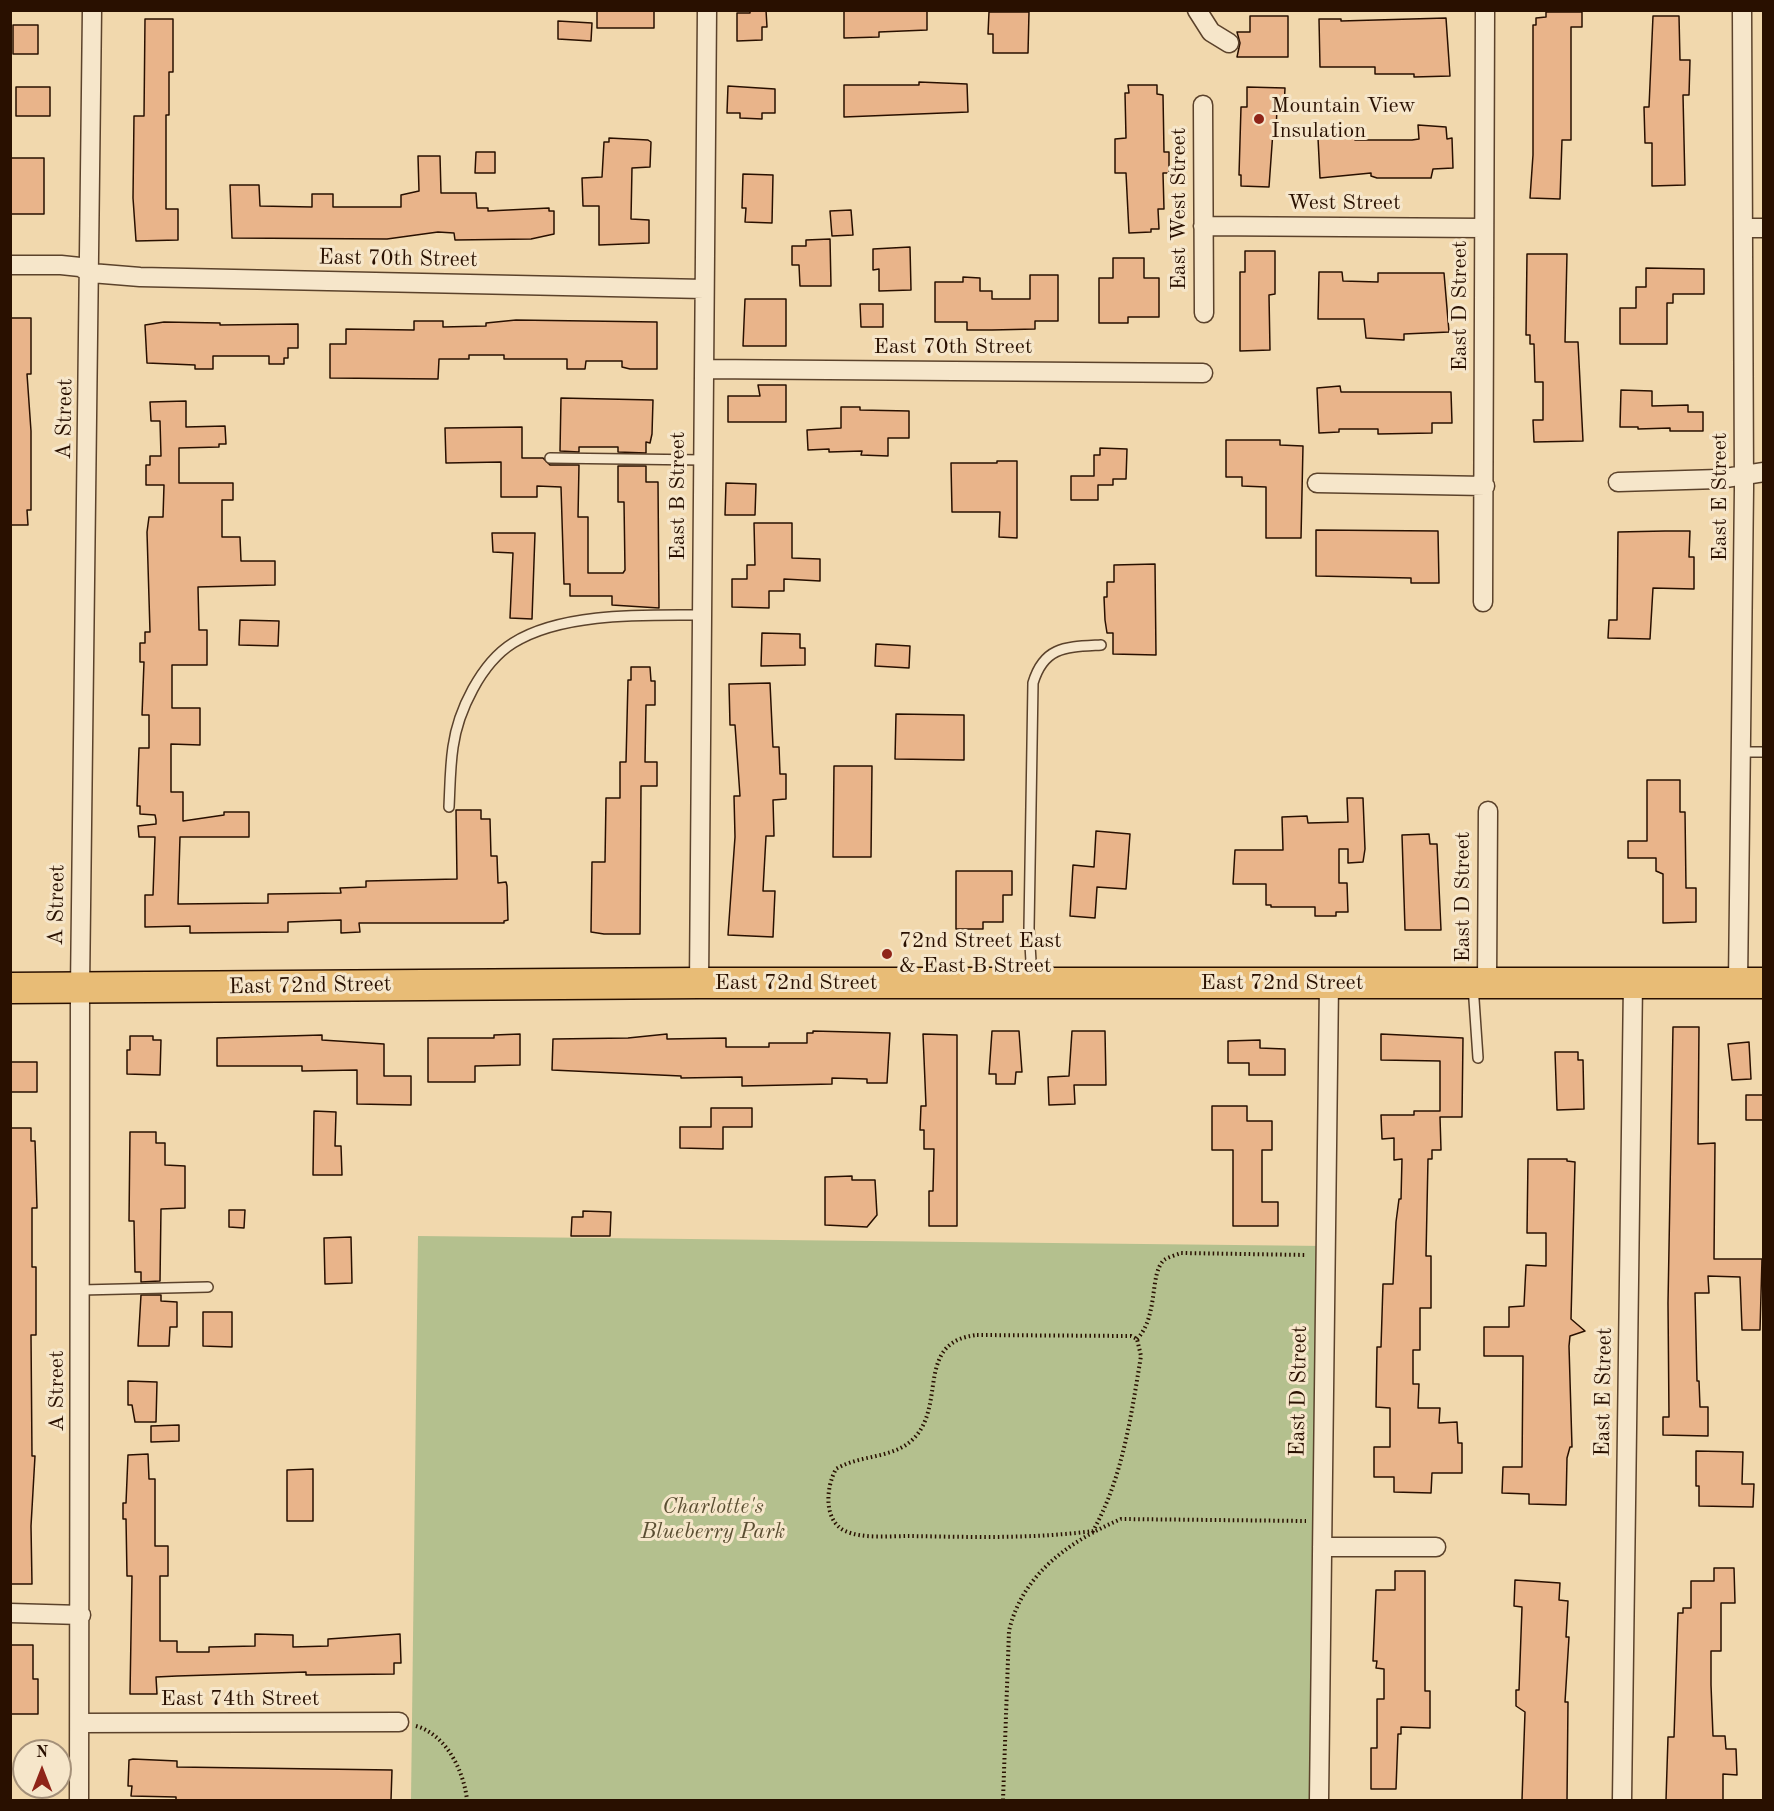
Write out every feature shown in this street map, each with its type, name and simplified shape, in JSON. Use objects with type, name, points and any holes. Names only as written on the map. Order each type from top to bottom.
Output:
[{"type":"main road","name":"East 72nd Street","points":[[10,988],[699,983],[1751,983]]},
{"type":"street","name":"A Street","points":[[79,1800],[80,988],[91,273],[92,10]]},
{"type":"street","name":"East B Street","points":[[699,983],[707,10]]},
{"type":"street","points":[[1197,10],[1211,32],[1229,43]]},
{"type":"street","name":"East D Street","points":[[1483,602],[1485,10]]},
{"type":"street","name":"East E Street","points":[[1742,10],[1743,752],[1751,983]]},
{"type":"street","name":"East West Street","points":[[1203,105],[1204,313]]},
{"type":"street","name":"West Street","points":[[1203,226],[1483,228]]},
{"type":"street","points":[[1744,228],[1764,228]]},
{"type":"street","name":"East 70th Street","points":[[10,265],[61,265],[80,267],[91,273],[140,277],[704,289]]},
{"type":"street","name":"East 70th Street","points":[[704,369],[1203,373]]},
{"type":"street","points":[[1618,482],[1719,479],[1744,473],[1764,472]]},
{"type":"street","points":[[1317,483],[1485,486]]},
{"type":"street","name":"East D Street","points":[[1480,983],[1488,811]]},
{"type":"street","name":"East D Street","points":[[1319,1800],[1329,983]]},
{"type":"street","name":"East E Street","points":[[1622,1800],[1633,983]]},
{"type":"street","points":[[1322,1547],[1436,1547]]},
{"type":"street","points":[[10,1613],[81,1614]]},
{"type":"street","name":"East 74th Street","points":[[80,1723],[399,1722]]},
{"type":"lane","points":[[550,458],[703,460]]},
{"type":"lane","points":[[449,807],[453,746],[462,713],[474,687],[494,661],[512,643],[536,632],[577,622],[628,615],[701,615]]},
{"type":"lane","points":[[1032,983],[1029,928],[1033,683],[1038,666],[1051,653],[1071,647],[1101,645]]},
{"type":"lane","points":[[1743,752],[1764,752]]},
{"type":"lane","points":[[1478,1058],[1480,983]]},
{"type":"lane","points":[[81,1290],[207,1287]]},
{"type":"path","points":[[1137,1339],[1148,1326],[1159,1269],[1169,1257],[1181,1253],[1325,1256]]},
{"type":"path","points":[[1093,1531],[995,1538],[851,1533],[843,1530],[831,1515],[829,1484],[836,1469],[844,1464],[896,1452],[913,1439],[929,1410],[937,1364],[948,1346],[957,1340],[977,1335],[1131,1336],[1137,1339]]},
{"type":"path","points":[[1093,1531],[1108,1504],[1120,1464],[1140,1356],[1137,1339]]},
{"type":"path","points":[[1003,1800],[1007,1654],[1013,1613],[1039,1572],[1093,1531],[1121,1519],[1322,1521]]},
{"type":"path","points":[[399,1722],[422,1727],[447,1749],[463,1776],[467,1800]]},
{"type":"green space","name":"Charlotte's Blueberry Park","points":[[418,1236],[1325,1246],[1319,1800],[411,1800]]},
{"type":"building","points":[[597,10],[654,10],[654,28],[597,28]]},
{"type":"building","points":[[750,10],[766,10],[767,27],[762,27],[762,40],[737,41],[737,13],[750,13]]},
{"type":"building","points":[[844,10],[927,10],[927,30],[879,32],[879,37],[844,38]]},
{"type":"building","points":[[989,12],[1029,12],[1028,53],[993,53],[993,34],[988,34]]},
{"type":"building","points":[[1546,12],[1582,12],[1582,27],[1571,27],[1571,140],[1562,140],[1560,199],[1530,198],[1533,155],[1533,25],[1536,25],[1536,18],[1546,17]]},
{"type":"building","points":[[1250,16],[1288,16],[1288,57],[1237,57],[1240,43],[1237,32],[1250,32]]},
{"type":"building","points":[[1653,16],[1679,16],[1680,60],[1690,60],[1689,95],[1683,95],[1685,185],[1652,186],[1652,143],[1645,143],[1644,107],[1649,107]]},
{"type":"building","points":[[1446,18],[1450,76],[1414,77],[1414,74],[1375,74],[1375,67],[1320,67],[1319,19],[1341,19],[1341,21]]},
{"type":"building","points":[[145,19],[173,19],[173,72],[169,72],[169,115],[166,115],[166,209],[178,209],[178,240],[136,241],[133,198],[134,116],[144,116]]},
{"type":"building","points":[[558,21],[592,23],[591,41],[558,39]]},
{"type":"building","points":[[13,25],[38,25],[38,54],[13,54]]},
{"type":"building","points":[[919,82],[967,84],[968,112],[844,117],[844,85],[919,85]]},
{"type":"building","points":[[1128,85],[1157,85],[1157,94],[1163,95],[1164,152],[1169,152],[1169,173],[1163,173],[1164,209],[1158,209],[1159,229],[1151,229],[1151,232],[1129,233],[1126,173],[1115,173],[1115,139],[1126,138],[1125,93],[1129,93]]},
{"type":"building","points":[[728,86],[775,89],[775,113],[762,113],[762,119],[740,118],[740,113],[727,113]]},
{"type":"building","points":[[16,87],[50,87],[50,116],[16,116]]},
{"type":"building","points":[[1247,87],[1285,88],[1284,108],[1277,108],[1276,131],[1273,131],[1269,187],[1241,186],[1241,175],[1239,175],[1241,107],[1247,107]]},
{"type":"building","points":[[1418,125],[1446,127],[1447,139],[1452,138],[1453,168],[1433,169],[1431,178],[1377,178],[1371,176],[1371,173],[1320,178],[1318,138],[1354,136],[1355,140],[1412,140],[1419,139]]},
{"type":"building","points":[[609,138],[651,142],[650,167],[632,168],[631,219],[649,220],[649,243],[599,245],[599,206],[583,206],[582,178],[602,177],[604,142],[609,142]]},
{"type":"building","points":[[476,152],[495,152],[495,173],[475,173]]},
{"type":"building","points":[[418,156],[440,156],[441,193],[476,193],[477,208],[488,208],[488,211],[549,208],[549,211],[554,211],[554,234],[531,239],[455,240],[454,233],[438,232],[387,239],[232,238],[230,185],[259,185],[260,206],[312,207],[312,194],[333,194],[333,207],[401,207],[401,195],[419,191]]},
{"type":"building","points":[[11,158],[44,158],[44,214],[11,214]]},
{"type":"building","points":[[743,174],[773,175],[772,223],[745,222],[746,208],[742,208]]},
{"type":"building","points":[[851,210],[853,235],[832,236],[830,211]]},
{"type":"building","points":[[830,239],[831,286],[800,286],[799,265],[792,265],[792,246],[806,246],[806,240]]},
{"type":"building","points":[[910,247],[911,290],[879,291],[879,269],[873,270],[873,249]]},
{"type":"building","points":[[1245,251],[1275,251],[1275,294],[1269,295],[1270,350],[1240,351],[1240,272],[1245,272]]},
{"type":"building","points":[[1527,254],[1567,254],[1565,342],[1578,342],[1583,441],[1534,442],[1533,420],[1543,420],[1543,382],[1535,382],[1534,344],[1530,344],[1530,335],[1526,335]]},
{"type":"building","points":[[1113,258],[1144,258],[1144,278],[1159,278],[1159,317],[1128,317],[1128,323],[1099,323],[1099,278],[1113,278]]},
{"type":"building","points":[[1646,268],[1704,269],[1704,294],[1673,294],[1673,303],[1667,303],[1667,344],[1620,344],[1620,308],[1636,308],[1636,287],[1646,287]]},
{"type":"building","points":[[1319,272],[1342,272],[1343,281],[1378,282],[1378,273],[1444,273],[1449,332],[1404,334],[1404,340],[1366,338],[1364,319],[1318,319]]},
{"type":"building","points":[[1030,275],[1058,275],[1058,321],[1035,321],[1035,329],[992,330],[967,330],[967,322],[935,322],[935,282],[963,282],[963,277],[980,278],[980,291],[992,291],[992,299],[1030,299]]},
{"type":"building","points":[[745,299],[786,299],[786,346],[743,346]]},
{"type":"building","points":[[860,304],[883,304],[883,327],[861,327]]},
{"type":"building","points":[[10,318],[31,318],[31,374],[27,374],[31,431],[31,510],[27,510],[28,525],[10,525]]},
{"type":"building","points":[[516,320],[657,322],[657,369],[630,369],[622,367],[622,361],[586,361],[585,369],[567,369],[567,359],[504,359],[504,355],[469,355],[469,359],[439,359],[438,379],[330,378],[330,344],[346,344],[346,329],[414,330],[414,321],[443,321],[443,327],[486,326],[486,323]]},
{"type":"building","points":[[164,322],[220,323],[220,325],[298,324],[298,348],[288,348],[288,358],[284,358],[284,364],[269,364],[269,356],[213,356],[213,369],[195,369],[195,365],[147,363],[145,325]]},
{"type":"building","points":[[758,385],[786,385],[786,422],[728,422],[728,396],[760,396]]},
{"type":"building","points":[[1340,386],[1341,392],[1451,392],[1452,423],[1432,423],[1432,433],[1378,434],[1378,429],[1339,429],[1339,432],[1319,433],[1317,388]]},
{"type":"building","points":[[1621,390],[1652,391],[1652,406],[1688,405],[1688,412],[1703,412],[1703,431],[1620,427]]},
{"type":"building","points":[[561,398],[653,400],[652,434],[650,443],[646,442],[646,453],[618,452],[618,447],[579,447],[579,452],[560,451]]},
{"type":"building","points":[[186,401],[186,427],[225,426],[226,444],[219,444],[219,447],[179,448],[179,483],[233,483],[233,500],[222,500],[222,537],[240,537],[241,561],[275,561],[275,585],[198,587],[199,630],[207,630],[207,665],[172,665],[172,708],[200,708],[200,745],[171,744],[171,792],[183,792],[183,821],[224,815],[224,812],[249,812],[249,837],[180,837],[178,904],[268,903],[268,894],[341,893],[340,888],[366,887],[366,881],[457,879],[456,810],[481,810],[481,819],[490,819],[491,856],[497,856],[498,883],[506,882],[507,886],[508,920],[504,923],[359,923],[360,932],[341,933],[341,920],[288,922],[288,932],[190,933],[190,926],[145,927],[145,895],[153,895],[155,837],[139,837],[138,826],[156,824],[156,820],[155,815],[140,814],[140,806],[137,806],[139,748],[149,748],[149,715],[142,715],[144,662],[140,662],[140,643],[145,643],[145,632],[150,632],[147,532],[149,517],[163,517],[164,485],[146,485],[146,465],[150,465],[150,456],[161,456],[160,421],[151,421],[150,402]]},
{"type":"building","points":[[841,407],[860,407],[860,410],[909,411],[909,438],[888,438],[888,456],[861,455],[862,451],[808,450],[807,430],[841,428]]},
{"type":"building","points":[[522,427],[522,458],[543,458],[550,465],[579,465],[578,517],[588,517],[588,573],[623,573],[625,570],[624,502],[618,502],[618,466],[646,466],[646,482],[658,482],[659,608],[612,605],[612,596],[570,596],[570,584],[564,584],[561,487],[537,486],[537,497],[501,497],[501,462],[446,463],[445,428]]},
{"type":"building","points":[[1226,440],[1280,440],[1280,445],[1303,446],[1301,538],[1266,538],[1266,487],[1242,486],[1242,477],[1226,477]]},
{"type":"building","points":[[1100,448],[1127,449],[1126,479],[1113,479],[1113,485],[1098,485],[1098,500],[1071,500],[1071,476],[1094,476],[1094,455],[1100,455]]},
{"type":"building","points":[[997,461],[1017,461],[1017,538],[999,537],[1000,512],[952,512],[951,463],[997,463]]},
{"type":"building","points":[[726,483],[756,484],[755,515],[725,515]]},
{"type":"building","points":[[754,523],[792,523],[792,558],[820,559],[820,581],[784,579],[784,591],[769,591],[769,608],[732,607],[732,579],[747,579],[747,565],[755,565]]},
{"type":"building","points":[[1316,530],[1438,531],[1439,583],[1411,583],[1411,578],[1316,576]]},
{"type":"building","points":[[1690,531],[1689,557],[1694,557],[1694,589],[1653,588],[1650,639],[1608,638],[1609,620],[1617,620],[1618,532]]},
{"type":"building","points":[[492,533],[535,533],[532,619],[510,618],[513,553],[493,552]]},
{"type":"building","points":[[1155,564],[1156,655],[1113,654],[1113,633],[1107,633],[1104,597],[1107,597],[1107,582],[1114,582],[1114,565]]},
{"type":"building","points":[[240,620],[279,621],[278,646],[239,645]]},
{"type":"building","points":[[762,633],[800,634],[800,648],[805,648],[805,665],[761,666]]},
{"type":"building","points":[[876,644],[910,646],[909,668],[875,666]]},
{"type":"building","points":[[631,667],[650,667],[651,681],[655,681],[655,705],[646,705],[645,762],[657,762],[657,786],[641,786],[640,934],[604,934],[591,932],[592,862],[605,862],[606,798],[620,798],[620,762],[626,762],[628,680],[631,680]]},
{"type":"building","points":[[770,683],[773,747],[779,747],[780,774],[786,774],[786,799],[773,800],[774,836],[766,836],[763,891],[775,891],[773,937],[728,935],[735,837],[734,796],[740,796],[735,725],[730,725],[729,684]]},
{"type":"building","points":[[896,714],[964,715],[964,760],[895,759]]},
{"type":"building","points":[[834,766],[872,766],[871,857],[833,857]]},
{"type":"building","points":[[1647,780],[1680,780],[1680,812],[1685,812],[1686,888],[1696,888],[1696,922],[1663,923],[1663,874],[1656,871],[1656,858],[1628,858],[1628,841],[1647,841]]},
{"type":"building","points":[[1347,798],[1363,798],[1365,849],[1363,862],[1348,863],[1348,849],[1339,849],[1339,883],[1347,883],[1348,912],[1336,912],[1336,916],[1315,916],[1315,907],[1271,907],[1271,905],[1266,905],[1266,884],[1233,884],[1235,850],[1283,850],[1282,817],[1307,816],[1308,823],[1348,822]]},
{"type":"building","points":[[1096,831],[1130,834],[1126,889],[1097,887],[1095,918],[1070,916],[1073,865],[1094,867]]},
{"type":"building","points":[[1429,834],[1430,844],[1437,844],[1441,930],[1405,930],[1402,835]]},
{"type":"building","points":[[956,871],[1012,871],[1012,895],[1003,895],[1003,922],[983,922],[983,929],[956,929]]},
{"type":"building","points":[[1673,1027],[1699,1027],[1698,1144],[1715,1143],[1714,1259],[1762,1259],[1760,1330],[1742,1330],[1740,1277],[1708,1276],[1709,1293],[1695,1293],[1697,1381],[1699,1381],[1700,1407],[1708,1407],[1708,1436],[1663,1435],[1663,1417],[1669,1417],[1668,1303]]},
{"type":"building","points":[[813,1031],[890,1033],[887,1083],[867,1083],[867,1079],[832,1078],[832,1084],[742,1086],[742,1077],[681,1078],[681,1076],[552,1070],[553,1039],[628,1038],[667,1034],[667,1039],[726,1038],[726,1047],[769,1047],[769,1043],[807,1043],[807,1033],[813,1033]]},
{"type":"building","points":[[992,1031],[1019,1031],[1022,1072],[1016,1072],[1015,1084],[996,1084],[996,1074],[989,1074]]},
{"type":"building","points":[[1072,1031],[1105,1031],[1106,1085],[1074,1085],[1075,1104],[1049,1105],[1048,1077],[1069,1076]]},
{"type":"building","points":[[520,1034],[520,1065],[475,1066],[475,1082],[428,1082],[428,1038],[494,1038],[494,1035]]},
{"type":"building","points":[[923,1034],[957,1035],[957,1226],[929,1226],[929,1191],[933,1191],[934,1149],[924,1149],[924,1130],[920,1130],[921,1106],[926,1106]]},
{"type":"building","points":[[1381,1034],[1463,1038],[1462,1117],[1440,1117],[1441,1150],[1432,1150],[1432,1159],[1428,1159],[1426,1256],[1431,1256],[1431,1308],[1420,1308],[1420,1350],[1413,1350],[1413,1384],[1419,1384],[1418,1408],[1440,1408],[1439,1423],[1457,1422],[1458,1443],[1462,1443],[1462,1473],[1432,1473],[1431,1493],[1394,1492],[1394,1477],[1374,1477],[1374,1447],[1390,1447],[1390,1408],[1376,1407],[1377,1347],[1381,1347],[1383,1284],[1393,1284],[1396,1222],[1399,1199],[1401,1199],[1402,1159],[1394,1160],[1394,1138],[1382,1139],[1381,1115],[1414,1115],[1414,1111],[1440,1111],[1440,1061],[1381,1060]]},
{"type":"building","points":[[322,1035],[322,1040],[384,1044],[384,1076],[411,1076],[411,1105],[357,1104],[357,1070],[302,1071],[302,1066],[217,1066],[217,1038]]},
{"type":"building","points":[[130,1036],[153,1036],[153,1040],[161,1040],[160,1075],[127,1074],[127,1050],[130,1050]]},
{"type":"building","points":[[1260,1040],[1260,1048],[1285,1049],[1285,1075],[1249,1075],[1249,1063],[1228,1063],[1228,1041]]},
{"type":"building","points":[[1749,1042],[1751,1079],[1732,1080],[1728,1044]]},
{"type":"building","points":[[1555,1052],[1578,1052],[1578,1060],[1583,1060],[1584,1109],[1557,1110]]},
{"type":"building","points":[[10,1062],[37,1062],[37,1092],[10,1092]]},
{"type":"building","points":[[1746,1095],[1764,1095],[1764,1120],[1746,1120]]},
{"type":"building","points":[[1212,1106],[1247,1106],[1247,1121],[1272,1121],[1272,1150],[1262,1150],[1262,1202],[1278,1202],[1278,1226],[1233,1226],[1233,1150],[1212,1150]]},
{"type":"building","points":[[711,1108],[752,1108],[752,1127],[723,1127],[723,1149],[680,1148],[680,1127],[711,1127]]},
{"type":"building","points":[[314,1111],[336,1112],[335,1146],[341,1146],[342,1175],[313,1175]]},
{"type":"building","points":[[10,1128],[31,1128],[31,1141],[35,1141],[37,1208],[32,1208],[32,1267],[36,1267],[36,1335],[31,1335],[32,1456],[35,1456],[31,1526],[32,1584],[10,1584]]},
{"type":"building","points":[[130,1132],[156,1132],[156,1143],[165,1143],[165,1165],[185,1166],[185,1208],[161,1209],[160,1281],[141,1282],[141,1272],[135,1272],[134,1221],[129,1221]]},
{"type":"building","points":[[1528,1159],[1567,1159],[1567,1161],[1575,1162],[1571,1319],[1585,1331],[1570,1336],[1572,1447],[1570,1447],[1567,1458],[1566,1505],[1529,1504],[1529,1494],[1502,1493],[1503,1467],[1522,1467],[1523,1356],[1484,1356],[1484,1327],[1509,1327],[1509,1307],[1524,1306],[1526,1265],[1546,1266],[1546,1233],[1527,1233]]},
{"type":"building","points":[[852,1176],[852,1180],[875,1180],[877,1215],[867,1227],[825,1225],[825,1177]]},
{"type":"building","points":[[229,1210],[245,1210],[244,1228],[229,1227]]},
{"type":"building","points":[[583,1211],[611,1212],[610,1236],[571,1236],[572,1217],[583,1217]]},
{"type":"building","points":[[351,1237],[352,1283],[325,1284],[324,1238]]},
{"type":"building","points":[[141,1295],[161,1295],[161,1301],[177,1302],[177,1327],[170,1327],[169,1346],[138,1346]]},
{"type":"building","points":[[203,1312],[232,1312],[232,1347],[203,1346]]},
{"type":"building","points":[[128,1381],[157,1382],[156,1422],[135,1422],[132,1405],[128,1405]]},
{"type":"building","points":[[179,1425],[179,1441],[151,1442],[151,1426]]},
{"type":"building","points":[[1696,1451],[1743,1452],[1742,1484],[1754,1484],[1753,1507],[1699,1506],[1699,1486],[1696,1486]]},
{"type":"building","points":[[148,1454],[149,1479],[155,1479],[155,1546],[168,1546],[168,1576],[160,1576],[160,1641],[177,1641],[177,1652],[209,1652],[209,1647],[255,1646],[255,1634],[293,1635],[293,1647],[328,1646],[328,1639],[400,1634],[401,1663],[394,1663],[394,1674],[306,1675],[306,1672],[156,1677],[157,1694],[130,1694],[132,1576],[127,1576],[126,1519],[123,1519],[123,1503],[126,1503],[128,1455]]},
{"type":"building","points":[[313,1469],[313,1521],[287,1521],[287,1470]]},
{"type":"building","points":[[1714,1568],[1734,1568],[1735,1603],[1721,1603],[1721,1651],[1711,1651],[1711,1685],[1713,1736],[1725,1736],[1726,1749],[1736,1749],[1737,1775],[1723,1774],[1723,1800],[1666,1800],[1668,1737],[1674,1737],[1678,1613],[1683,1613],[1683,1608],[1691,1608],[1691,1581],[1714,1581]]},
{"type":"building","points":[[1395,1571],[1425,1571],[1425,1691],[1430,1691],[1430,1728],[1401,1727],[1401,1734],[1398,1734],[1396,1789],[1371,1789],[1371,1748],[1377,1748],[1377,1699],[1384,1699],[1384,1669],[1376,1668],[1377,1661],[1373,1661],[1376,1590],[1395,1590]]},
{"type":"building","points":[[1515,1580],[1560,1583],[1559,1600],[1568,1601],[1566,1637],[1569,1637],[1565,1702],[1568,1702],[1567,1800],[1522,1800],[1525,1712],[1516,1706],[1516,1690],[1519,1690],[1522,1607],[1514,1606]]},
{"type":"building","points":[[10,1645],[33,1645],[33,1679],[38,1679],[38,1714],[10,1714]]},
{"type":"building","points":[[129,1760],[177,1761],[177,1767],[392,1770],[391,1800],[176,1800],[176,1797],[131,1796],[132,1786],[128,1786]]},
{"type":"place","name":"Mountain View Insulation","points":[[1259,119]]},
{"type":"place","name":"72nd Street East & East B Street","points":[[887,954]]}]
